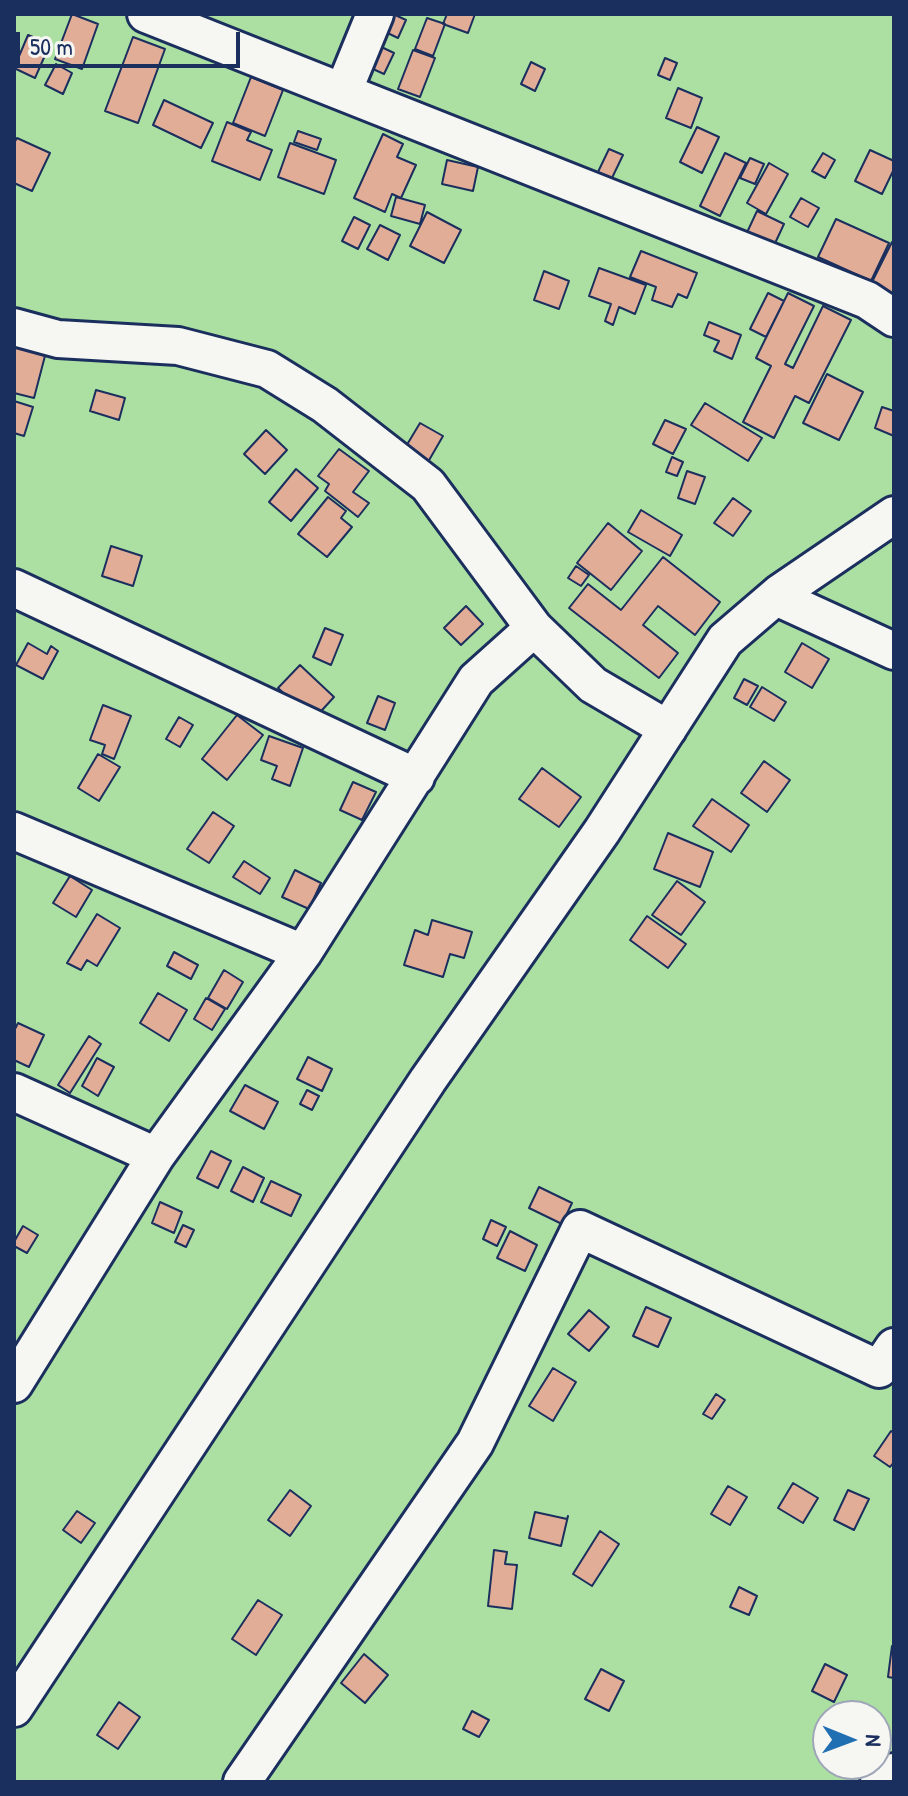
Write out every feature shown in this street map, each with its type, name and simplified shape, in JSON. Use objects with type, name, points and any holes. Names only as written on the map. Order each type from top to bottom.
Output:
[{"type":"street","points":[[146,14],[867,300],[894,318]]},
{"type":"street","points":[[343,92],[375,14]]},
{"type":"street","points":[[14,327],[58,339],[178,346],[267,369],[325,405],[428,485],[534,628],[593,685],[668,729]]},
{"type":"street","points":[[14,1708],[428,1080],[602,831],[725,640],[776,597],[894,515]]},
{"type":"street","points":[[14,588],[416,777]]},
{"type":"street","points":[[776,597],[894,651]]},
{"type":"street","points":[[14,1384],[156,1156],[303,953],[476,680],[534,628]]},
{"type":"street","points":[[14,831],[303,953]]},
{"type":"street","points":[[14,1092],[156,1156]]},
{"type":"street","points":[[242,1782],[475,1443],[580,1229],[879,1369],[894,1347]]},
{"type":"street","points":[[879,1782],[894,1772]]},
{"type":"green space","points":[[14,14],[894,14],[894,1782],[14,1782]]},
{"type":"building","points":[[72,14],[98,24],[82,69],[55,59]]},
{"type":"building","points":[[382,14],[393,14],[406,20],[398,38],[375,27]]},
{"type":"building","points":[[447,14],[475,14],[468,33],[443,24]]},
{"type":"building","points":[[427,18],[445,24],[433,56],[415,49]]},
{"type":"building","points":[[28,35],[50,44],[35,78],[14,68]]},
{"type":"building","points":[[133,37],[165,49],[138,123],[105,111]]},
{"type":"building","points":[[373,43],[394,53],[384,74],[362,64]]},
{"type":"building","points":[[413,50],[435,58],[420,97],[398,89]]},
{"type":"building","points":[[665,58],[677,63],[670,80],[658,75]]},
{"type":"building","points":[[531,62],[545,69],[535,91],[521,84]]},
{"type":"building","points":[[56,64],[72,73],[63,94],[45,85]]},
{"type":"building","points":[[251,77],[283,90],[265,136],[233,123]]},
{"type":"building","points":[[678,88],[702,98],[691,128],[666,118]]},
{"type":"building","points":[[164,100],[213,123],[201,148],[153,125]]},
{"type":"building","points":[[227,122],[251,132],[247,140],[272,150],[260,180],[212,161]]},
{"type":"building","points":[[697,127],[719,137],[702,173],[680,162]]},
{"type":"building","points":[[298,131],[321,139],[317,150],[294,142]]},
{"type":"building","points":[[383,134],[403,144],[397,157],[416,165],[401,198],[392,194],[385,212],[354,198]]},
{"type":"building","points":[[17,138],[50,153],[32,191],[14,183],[14,143]]},
{"type":"building","points":[[290,143],[336,160],[324,194],[278,177]]},
{"type":"building","points":[[609,149],[623,155],[611,180],[597,174]]},
{"type":"building","points":[[870,150],[894,161],[894,169],[882,194],[855,181]]},
{"type":"building","points":[[725,153],[746,163],[720,216],[700,206]]},
{"type":"building","points":[[823,153],[835,160],[825,178],[812,171]]},
{"type":"building","points":[[750,158],[764,164],[755,184],[740,178]]},
{"type":"building","points":[[447,160],[478,167],[473,191],[442,184]]},
{"type":"building","points":[[769,163],[788,174],[766,214],[747,203]]},
{"type":"building","points":[[396,197],[425,205],[420,224],[391,216]]},
{"type":"building","points":[[801,198],[819,208],[808,227],[790,217]]},
{"type":"building","points":[[757,211],[784,224],[770,254],[743,241]]},
{"type":"building","points":[[427,212],[461,230],[444,263],[410,246]]},
{"type":"building","points":[[354,217],[370,225],[358,249],[342,241]]},
{"type":"building","points":[[836,219],[889,243],[871,281],[818,257]]},
{"type":"building","points":[[380,225],[400,235],[388,260],[367,249]]},
{"type":"building","points":[[894,243],[894,298],[870,286]]},
{"type":"building","points":[[641,251],[697,273],[687,298],[678,294],[672,307],[652,300],[656,287],[630,277]]},
{"type":"building","points":[[599,268],[646,285],[635,314],[619,307],[613,325],[605,321],[611,304],[589,296]]},
{"type":"building","points":[[544,271],[569,281],[559,309],[534,300]]},
{"type":"building","points":[[768,293],[784,301],[766,337],[750,329]]},
{"type":"building","points":[[788,293],[814,306],[785,364],[793,368],[823,306],[851,320],[809,403],[795,396],[774,438],[743,422],[771,366],[756,358]]},
{"type":"building","points":[[709,322],[741,335],[732,359],[714,351],[719,341],[704,335]]},
{"type":"building","points":[[14,344],[46,352],[34,398],[14,393]]},
{"type":"building","points":[[827,374],[863,392],[839,440],[803,423]]},
{"type":"building","points":[[96,390],[125,398],[119,420],[90,411]]},
{"type":"building","points":[[14,401],[33,407],[24,436],[14,433]]},
{"type":"building","points":[[705,403],[762,438],[748,461],[691,425]]},
{"type":"building","points":[[882,407],[894,411],[894,436],[875,428]]},
{"type":"building","points":[[665,420],[686,429],[673,454],[653,444]]},
{"type":"building","points":[[420,423],[443,436],[428,462],[405,448]]},
{"type":"building","points":[[266,430],[287,450],[265,474],[244,454]]},
{"type":"building","points":[[339,449],[369,471],[353,492],[369,503],[358,517],[325,491],[329,484],[318,476]]},
{"type":"building","points":[[672,457],[683,462],[677,476],[666,472]]},
{"type":"building","points":[[296,469],[318,488],[291,521],[269,502]]},
{"type":"building","points":[[687,471],[705,477],[695,504],[678,498]]},
{"type":"building","points":[[328,497],[346,511],[341,518],[352,527],[327,557],[298,534]]},
{"type":"building","points":[[733,498],[751,511],[733,536],[714,523]]},
{"type":"building","points":[[641,510],[682,535],[670,556],[628,532]]},
{"type":"building","points":[[608,523],[642,551],[611,590],[577,563]]},
{"type":"building","points":[[111,546],[142,556],[133,586],[102,576]]},
{"type":"building","points":[[663,557],[720,602],[695,635],[658,606],[643,625],[678,653],[659,678],[569,608],[588,584],[621,610]]},
{"type":"building","points":[[576,566],[589,575],[581,586],[568,578]]},
{"type":"building","points":[[466,606],[483,624],[461,645],[444,628]]},
{"type":"building","points":[[325,628],[343,635],[331,665],[313,657]]},
{"type":"building","points":[[28,643],[47,654],[51,646],[58,651],[43,679],[16,665]]},
{"type":"building","points":[[802,643],[829,659],[812,688],[785,672]]},
{"type":"building","points":[[300,665],[334,697],[313,720],[278,688]]},
{"type":"building","points":[[744,679],[758,686],[747,705],[734,698]]},
{"type":"building","points":[[762,687],[786,702],[774,721],[750,707]]},
{"type":"building","points":[[378,696],[395,703],[385,730],[367,723]]},
{"type":"building","points":[[103,705],[131,716],[114,759],[102,754],[105,745],[90,740]]},
{"type":"building","points":[[237,715],[263,735],[227,780],[202,759]]},
{"type":"building","points":[[179,717],[193,725],[180,747],[166,739]]},
{"type":"building","points":[[269,736],[303,748],[290,786],[272,779],[277,766],[261,760]]},
{"type":"building","points":[[98,754],[120,767],[99,801],[78,788]]},
{"type":"building","points":[[764,761],[790,780],[767,812],[741,793]]},
{"type":"building","points":[[542,768],[581,797],[559,827],[519,799]]},
{"type":"building","points":[[353,782],[376,792],[362,820],[340,810]]},
{"type":"building","points":[[712,799],[749,825],[731,852],[693,826]]},
{"type":"building","points":[[213,812],[234,826],[209,863],[187,849]]},
{"type":"building","points":[[668,833],[713,852],[700,887],[654,869]]},
{"type":"building","points":[[244,861],[270,878],[260,894],[233,877]]},
{"type":"building","points":[[295,870],[321,883],[309,909],[282,897]]},
{"type":"building","points":[[70,876],[92,890],[76,917],[53,903]]},
{"type":"building","points":[[677,881],[705,902],[681,935],[652,915]]},
{"type":"building","points":[[97,914],[120,928],[97,966],[87,960],[81,970],[67,963]]},
{"type":"building","points":[[647,916],[686,944],[668,968],[630,940]]},
{"type":"building","points":[[432,920],[472,932],[464,958],[450,954],[443,977],[404,965],[415,930],[428,935]]},
{"type":"building","points":[[174,952],[198,965],[191,979],[167,966]]},
{"type":"building","points":[[224,970],[243,982],[227,1009],[208,998]]},
{"type":"building","points":[[158,993],[187,1010],[169,1041],[140,1023]]},
{"type":"building","points":[[206,998],[225,1009],[212,1030],[194,1019]]},
{"type":"building","points":[[18,1023],[44,1035],[29,1067],[14,1060],[14,1031]]},
{"type":"building","points":[[89,1036],[101,1044],[70,1093],[58,1085]]},
{"type":"building","points":[[308,1057],[332,1069],[322,1091],[297,1079]]},
{"type":"building","points":[[97,1058],[114,1067],[98,1096],[82,1086]]},
{"type":"building","points":[[245,1085],[278,1102],[264,1129],[230,1111]]},
{"type":"building","points":[[307,1090],[319,1096],[312,1110],[300,1104]]},
{"type":"building","points":[[211,1151],[231,1161],[218,1188],[197,1178]]},
{"type":"building","points":[[243,1167],[264,1178],[253,1202],[231,1191]]},
{"type":"building","points":[[271,1181],[301,1195],[291,1216],[261,1202]]},
{"type":"building","points":[[539,1187],[572,1203],[562,1224],[529,1208]]},
{"type":"building","points":[[160,1202],[182,1212],[174,1233],[152,1223]]},
{"type":"building","points":[[491,1220],[506,1227],[497,1246],[483,1239]]},
{"type":"building","points":[[183,1225],[194,1230],[186,1247],[175,1242]]},
{"type":"building","points":[[23,1226],[38,1235],[27,1253],[14,1246]]},
{"type":"building","points":[[510,1231],[537,1245],[525,1271],[497,1258]]},
{"type":"building","points":[[646,1307],[671,1318],[658,1347],[633,1336]]},
{"type":"building","points":[[589,1310],[609,1327],[589,1351],[568,1334]]},
{"type":"building","points":[[553,1368],[576,1382],[553,1421],[529,1406]]},
{"type":"building","points":[[716,1394],[725,1400],[712,1419],[703,1414]]},
{"type":"building","points":[[891,1431],[894,1433],[894,1462],[890,1467],[874,1456]]},
{"type":"building","points":[[793,1483],[818,1498],[803,1523],[778,1508]]},
{"type":"building","points":[[728,1486],[747,1497],[730,1525],[711,1514]]},
{"type":"building","points":[[290,1490],[311,1506],[290,1536],[268,1520]]},
{"type":"building","points":[[848,1490],[869,1499],[854,1530],[834,1520]]},
{"type":"building","points":[[77,1511],[95,1523],[81,1543],[63,1530]]},
{"type":"building","points":[[535,1512],[567,1519],[568,1516],[561,1546],[529,1538]]},
{"type":"building","points":[[600,1531],[619,1544],[592,1586],[573,1574]]},
{"type":"building","points":[[494,1550],[507,1552],[505,1564],[517,1565],[512,1609],[488,1606]]},
{"type":"building","points":[[739,1587],[757,1596],[749,1615],[730,1607]]},
{"type":"building","points":[[258,1600],[282,1615],[256,1655],[232,1639]]},
{"type":"building","points":[[894,1646],[894,1678],[888,1677]]},
{"type":"building","points":[[364,1654],[388,1675],[365,1703],[341,1683]]},
{"type":"building","points":[[825,1664],[847,1675],[835,1700],[812,1691]]},
{"type":"building","points":[[601,1669],[624,1681],[609,1711],[585,1699]]},
{"type":"building","points":[[119,1702],[140,1717],[118,1749],[97,1735]]},
{"type":"building","points":[[472,1711],[489,1720],[479,1737],[463,1729]]}]
